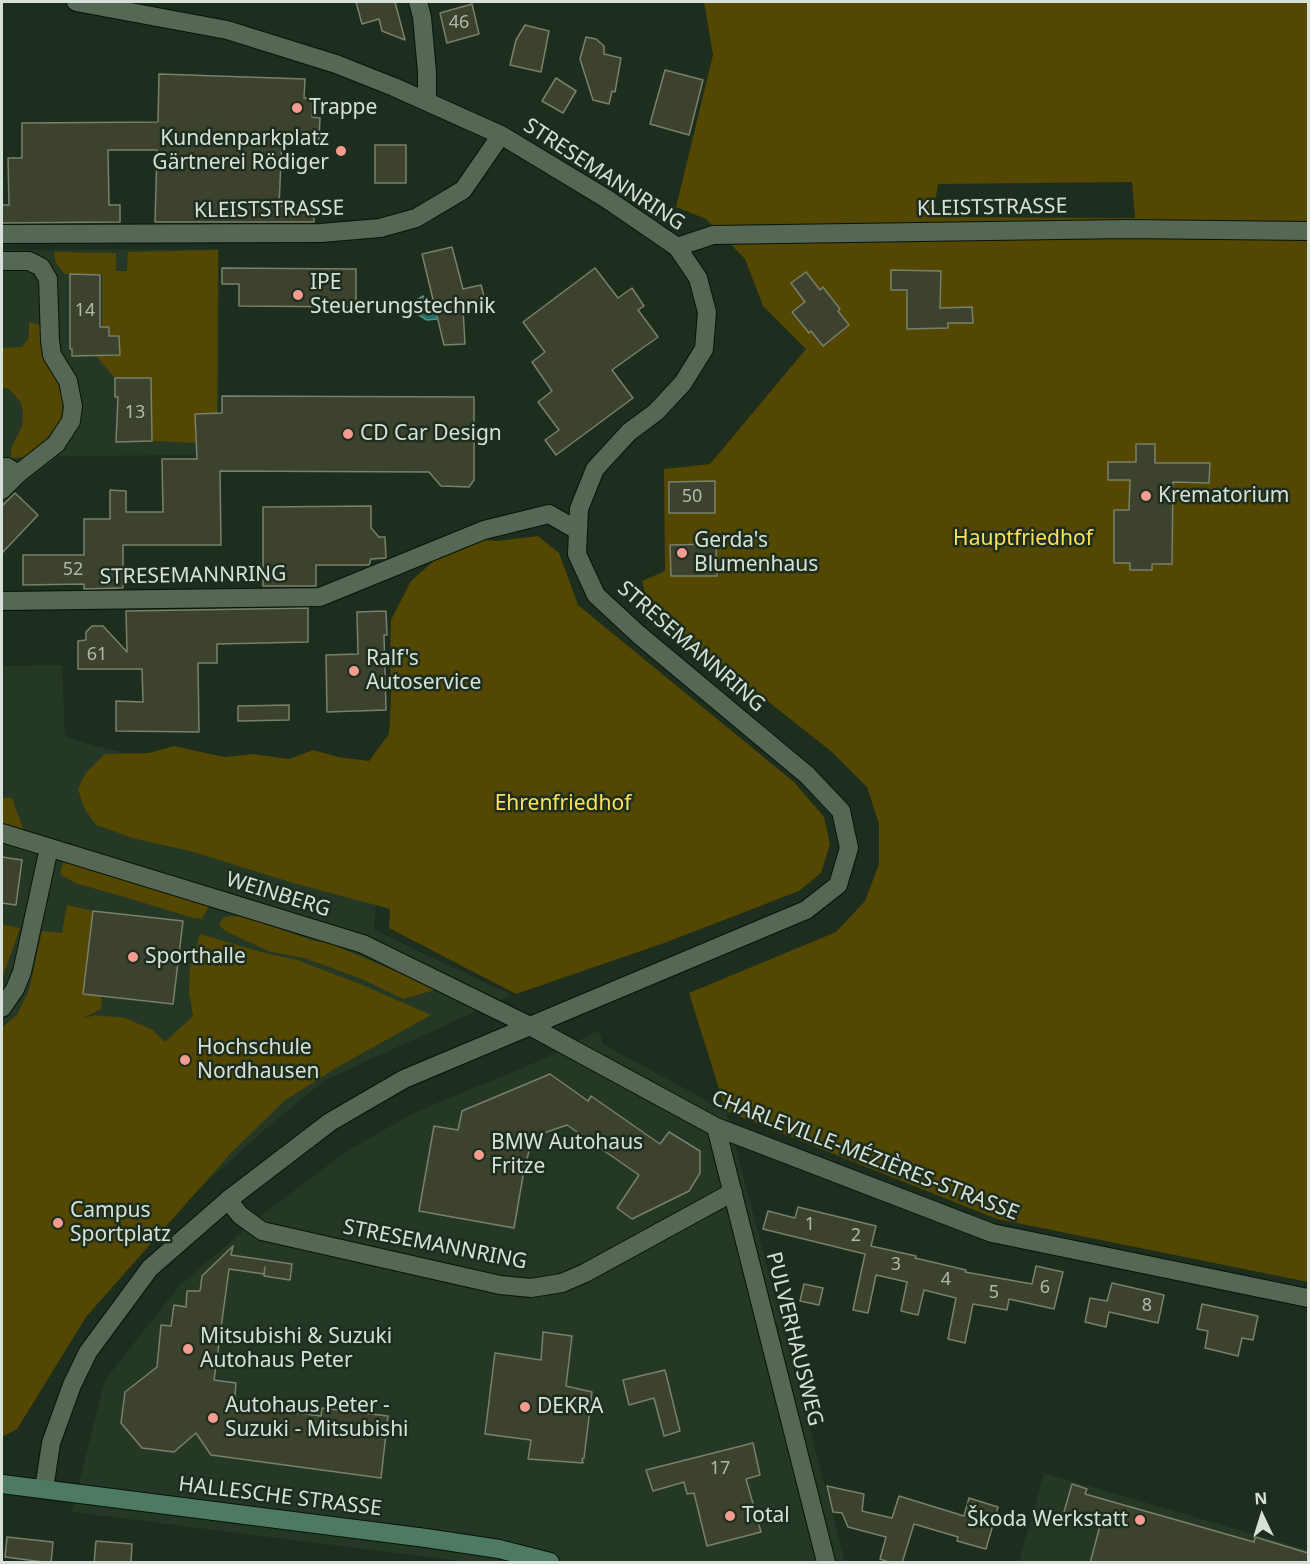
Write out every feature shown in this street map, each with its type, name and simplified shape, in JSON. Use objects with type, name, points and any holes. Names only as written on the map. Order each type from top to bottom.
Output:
[{"type":"main road","name":"HALLESCHE STRASSE","points":[[2,1484],[499,1549],[550,1563]]},
{"type":"street","name":"STRESEMANNRING","points":[[44,1490],[51,1443],[72,1385],[88,1352],[150,1268],[228,1200],[330,1122],[404,1079],[806,910],[838,885],[849,848],[841,811],[807,775],[638,634],[596,595],[578,554],[579,509],[595,469],[629,432],[656,412],[683,383],[704,349],[706,312],[698,278],[677,247],[607,199],[501,135],[427,100],[336,64],[157,8],[76,2]]},
{"type":"street","points":[[418,2],[422,17],[427,100]]},
{"type":"street","name":"KLEISTSTRASSE","points":[[2,234],[321,233],[380,228],[416,218],[463,190],[501,135]]},
{"type":"street","name":"KLEISTSTRASSE","points":[[677,247],[713,235],[1127,229],[1308,231]]},
{"type":"street","points":[[2,261],[29,261],[41,267],[48,279],[52,355],[68,381],[73,406],[71,422],[61,438],[49,450],[10,470],[2,490]]},
{"type":"street","name":"STRESEMANNRING","points":[[2,601],[320,597],[484,530],[549,514],[577,530]]},
{"type":"street","name":"WEINBERG","points":[[2,833],[363,944],[530,1026]]},
{"type":"street","points":[[2,1008],[15,989],[22,972],[49,848]]},
{"type":"street","name":"CHARLEVILLE-MÉZIÈRES-STRASSE","points":[[530,1026],[716,1127],[992,1233],[1308,1298]]},
{"type":"street","name":"PULVERHAUSWEG","points":[[716,1127],[826,1563]]},
{"type":"street","name":"STRESEMANNRING","points":[[228,1200],[240,1215],[262,1231],[500,1285],[531,1288],[562,1283],[585,1273],[733,1192]]},
{"type":"shaded area","points":[[219,249],[219,455],[59,456],[14,492],[2,506],[2,250]]},
{"type":"shaded area","name":"Hochschule Nordhausen","points":[[62,665],[65,736],[91,745],[250,782],[383,809],[374,930],[512,995],[325,1080],[269,1126],[182,1204],[86,1317],[17,1429],[2,1437],[2,666]]},
{"type":"shaded area","points":[[599,1030],[603,1044],[726,1111],[845,1562],[468,1562],[72,1512],[105,1380],[179,1286],[263,1214],[350,1149],[416,1112],[551,1056]]},
{"type":"shaded area","points":[[1044,1473],[1308,1550],[1308,1562],[1019,1562]]},
{"type":"green space","name":"Hauptfriedhof","points":[[704,2],[1308,2],[1308,1282],[997,1219],[726,1111],[689,993],[836,932],[865,901],[879,864],[879,824],[867,787],[832,752],[648,607],[642,581],[665,571],[664,469],[710,464],[806,349],[763,306],[745,259],[706,219],[676,207],[713,55]],"holes":[[[1132,182],[1135,218],[933,217],[938,184]]]},
{"type":"green space","points":[[218,250],[217,413],[195,414],[196,443],[152,441],[151,378],[115,378],[96,356],[120,353],[120,335],[110,335],[110,326],[102,326],[102,274],[65,274],[56,263],[54,252],[116,253],[116,271],[127,271],[128,252]]},
{"type":"green space","points":[[29,322],[40,325],[44,357],[60,386],[63,400],[61,419],[48,437],[26,457],[11,458],[11,449],[22,426],[23,413],[21,403],[14,394],[7,388],[2,388],[2,348],[22,347],[29,338]]},
{"type":"green space","name":"Ehrenfriedhof","points":[[538,536],[559,553],[578,605],[794,782],[824,817],[830,844],[821,873],[799,891],[667,942],[516,994],[389,928],[390,909],[290,882],[190,851],[136,839],[96,825],[84,808],[78,789],[85,774],[105,754],[149,753],[174,746],[224,757],[253,754],[289,759],[313,750],[338,757],[369,761],[389,734],[391,620],[411,581],[438,557],[484,540],[497,541]]},
{"type":"green space","points":[[2,798],[12,798],[24,831],[2,823]]},
{"type":"green space","points":[[64,857],[209,906],[202,919],[193,918],[75,883],[60,874]]},
{"type":"green space","points":[[67,905],[93,911],[83,993],[102,996],[101,1009],[81,1019],[95,1015],[125,1018],[153,1030],[165,1042],[193,1016],[189,992],[190,967],[200,934],[297,960],[431,1015],[336,1068],[284,1101],[230,1154],[86,1317],[17,1429],[2,1437],[2,1028],[17,1015],[29,990],[42,931],[62,933]]},
{"type":"green space","points":[[246,917],[311,940],[331,944],[438,989],[403,999],[362,979],[304,958],[271,952],[225,931],[219,924],[223,918]]},
{"type":"green space","points":[[2,924],[20,928],[2,979]]},
{"type":"water","points":[[423,296],[440,316],[437,319],[427,320],[414,312],[411,307]]},
{"type":"building","points":[[356,2],[395,2],[405,40],[382,31],[379,19],[362,24]]},
{"type":"building","points":[[472,4],[479,34],[447,43],[440,13]]},
{"type":"building","points":[[525,25],[549,31],[541,72],[510,65],[516,40]]},
{"type":"building","points":[[586,37],[596,39],[604,46],[604,54],[621,58],[615,92],[612,91],[609,104],[593,100],[580,59]]},
{"type":"building","points":[[665,70],[703,80],[689,135],[650,124]]},
{"type":"building","points":[[159,74],[305,79],[304,98],[312,98],[312,117],[320,118],[319,139],[282,138],[279,206],[314,206],[314,222],[155,222],[157,150],[108,150],[109,205],[120,205],[120,222],[2,223],[2,205],[9,205],[8,158],[22,158],[22,123],[158,122]]},
{"type":"building","points":[[556,78],[576,91],[563,113],[542,101]]},
{"type":"building","points":[[375,145],[406,145],[406,183],[375,183]]},
{"type":"building","points":[[452,247],[463,289],[481,285],[486,304],[463,309],[465,344],[444,345],[422,254]]},
{"type":"building","name":"IPE Steuerungstechnik","points":[[222,268],[356,269],[356,307],[239,306],[239,284],[222,284]]},
{"type":"building","points":[[595,268],[618,298],[632,288],[644,306],[638,310],[658,337],[612,370],[633,398],[556,455],[545,440],[559,430],[538,402],[552,391],[532,362],[545,352],[523,322]]},
{"type":"building","points":[[891,270],[941,271],[940,308],[972,307],[973,323],[948,323],[948,328],[907,329],[907,290],[891,290]]},
{"type":"building","points":[[806,272],[820,290],[823,287],[849,325],[823,346],[792,312],[805,302],[791,283]]},
{"type":"building","points":[[70,274],[100,275],[100,327],[109,327],[109,336],[119,336],[120,355],[72,356],[72,349],[70,349]]},
{"type":"building","points":[[115,378],[151,378],[152,441],[116,442],[118,397],[115,397]]},
{"type":"building","name":"CD Car Design","points":[[222,396],[474,397],[474,480],[469,487],[441,486],[429,472],[220,471],[221,545],[123,545],[123,588],[84,589],[84,584],[23,585],[23,555],[84,555],[84,519],[110,519],[110,490],[126,491],[126,512],[163,512],[162,459],[197,459],[195,414],[222,413]]},
{"type":"building","name":"Krematorium","points":[[1136,444],[1155,444],[1155,463],[1210,463],[1209,483],[1173,482],[1172,564],[1152,564],[1152,570],[1130,570],[1130,563],[1114,563],[1114,510],[1129,510],[1130,480],[1108,480],[1108,462],[1136,462]]},
{"type":"building","points":[[715,481],[715,513],[669,513],[669,482]]},
{"type":"building","points":[[15,493],[38,515],[2,553],[2,506]]},
{"type":"building","points":[[371,506],[371,528],[379,537],[385,537],[386,558],[371,559],[369,565],[316,565],[316,586],[263,586],[263,507]]},
{"type":"building","points":[[716,544],[717,576],[671,576],[670,545]]},
{"type":"building","points":[[308,608],[308,642],[217,644],[217,663],[198,663],[199,732],[116,731],[116,701],[143,702],[142,669],[78,669],[78,641],[86,640],[86,632],[92,626],[103,626],[127,652],[126,611]]},
{"type":"building","points":[[386,611],[387,635],[384,635],[386,710],[327,712],[326,655],[358,654],[357,612]]},
{"type":"building","points":[[289,705],[289,720],[238,721],[238,706]]},
{"type":"building","points":[[2,857],[22,860],[16,905],[2,903]]},
{"type":"building","name":"Sporthalle","points":[[93,911],[183,921],[173,1004],[83,994]]},
{"type":"building","name":"BMW Autohaus Fritze","points":[[550,1074],[588,1101],[591,1096],[660,1144],[669,1132],[700,1151],[700,1173],[689,1191],[632,1219],[617,1208],[639,1175],[567,1125],[538,1135],[531,1144],[514,1228],[419,1211],[434,1126],[458,1130],[462,1111]]},
{"type":"building","points":[[798,1207],[876,1226],[871,1246],[916,1256],[915,1258],[966,1270],[965,1272],[1032,1284],[1036,1266],[1063,1272],[1054,1309],[1009,1299],[1007,1310],[973,1304],[965,1343],[948,1339],[956,1298],[924,1290],[918,1315],[901,1311],[907,1282],[876,1275],[868,1313],[853,1310],[865,1254],[763,1229],[768,1211],[795,1218]]},
{"type":"building","points":[[233,1246],[231,1255],[292,1264],[290,1280],[264,1276],[265,1267],[264,1274],[229,1269],[214,1380],[236,1383],[234,1405],[321,1416],[322,1408],[388,1416],[381,1478],[211,1455],[196,1433],[174,1452],[142,1448],[121,1423],[125,1392],[157,1367],[161,1325],[171,1326],[174,1305],[186,1307],[187,1291],[200,1291],[202,1276]]},
{"type":"building","points":[[1112,1283],[1164,1295],[1158,1323],[1109,1312],[1106,1327],[1085,1322],[1090,1298],[1107,1301]]},
{"type":"building","points":[[804,1284],[823,1288],[819,1305],[800,1301]]},
{"type":"building","points":[[1202,1304],[1258,1316],[1253,1340],[1242,1338],[1238,1356],[1205,1348],[1208,1331],[1197,1329]]},
{"type":"building","points":[[543,1332],[572,1336],[566,1386],[592,1392],[583,1463],[528,1459],[531,1440],[485,1434],[495,1353],[541,1360]]},
{"type":"building","points":[[665,1370],[680,1431],[664,1436],[654,1398],[629,1405],[623,1380]]},
{"type":"building","points":[[753,1443],[760,1475],[746,1479],[761,1532],[707,1546],[694,1493],[687,1494],[684,1482],[653,1491],[646,1470]]},
{"type":"building","name":"Škoda Werkstatt","points":[[1072,1484],[1087,1489],[1085,1494],[1254,1542],[1255,1537],[1308,1553],[1308,1563],[1090,1563],[1101,1522],[1064,1512]]},
{"type":"building","points":[[827,1486],[864,1494],[862,1511],[892,1518],[899,1496],[964,1516],[969,1498],[998,1507],[986,1549],[957,1541],[958,1537],[914,1524],[902,1563],[891,1563],[880,1559],[886,1537],[848,1527],[842,1513],[833,1512]]},
{"type":"building","points":[[7,1537],[53,1542],[51,1563],[5,1557]]},
{"type":"building","points":[[96,1541],[132,1544],[131,1563],[94,1563]]},
{"type":"place","name":"Trappe","points":[[297,108]]},
{"type":"place","name":"Kundenparkplatz Gärtnerei Rödiger","points":[[341,151]]},
{"type":"place","name":"IPE Steuerungstechnik","points":[[298,295]]},
{"type":"place","name":"CD Car Design","points":[[348,434]]},
{"type":"place","name":"Krematorium","points":[[1146,496]]},
{"type":"place","name":"Gerda's Blumenhaus","points":[[682,553]]},
{"type":"place","name":"Ralf's Autoservice","points":[[354,671]]},
{"type":"place","name":"Sporthalle","points":[[133,957]]},
{"type":"place","name":"Hochschule Nordhausen","points":[[185,1060]]},
{"type":"place","name":"BMW Autohaus Fritze","points":[[479,1155]]},
{"type":"place","name":"Campus Sportplatz","points":[[58,1223]]},
{"type":"place","name":"Mitsubishi & Suzuki Autohaus Peter","points":[[188,1349]]},
{"type":"place","name":"DEKRA","points":[[525,1407]]},
{"type":"place","name":"Autohaus Peter - Suzuki - Mitsubishi","points":[[213,1418]]},
{"type":"place","name":"Total","points":[[730,1516]]},
{"type":"place","name":"Škoda Werkstatt","points":[[1140,1520]]}]
